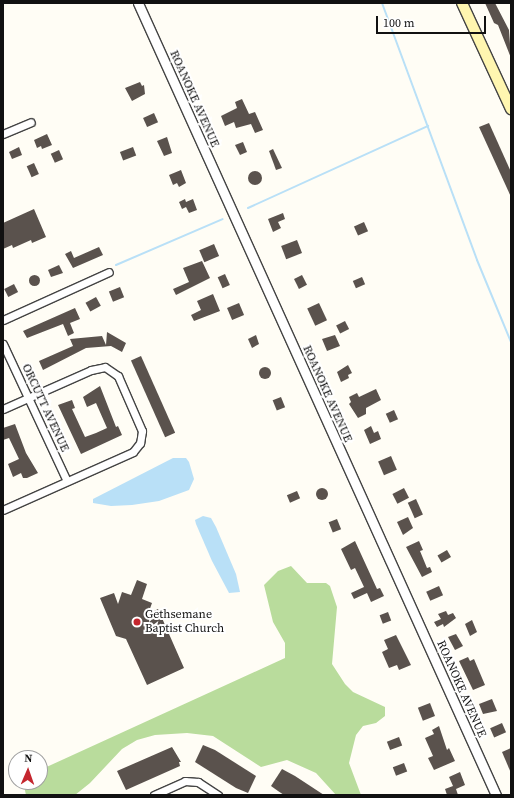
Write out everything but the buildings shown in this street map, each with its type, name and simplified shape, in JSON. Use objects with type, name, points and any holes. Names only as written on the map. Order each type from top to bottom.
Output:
[{"type":"main road","points":[[462,3],[511,109]]},
{"type":"street","name":"ROANOKE AVENUE","points":[[138,3],[496,795]]},
{"type":"street","points":[[3,134],[31,122]]},
{"type":"street","points":[[3,320],[109,272]]},
{"type":"street","name":"ORCUTT AVENUE","points":[[3,344],[67,481]]},
{"type":"street","points":[[3,409],[100,367],[115,372],[142,431],[138,448],[133,452],[3,510]]},
{"type":"street","points":[[154,795],[185,781],[198,782],[218,795]]},
{"type":"green space","points":[[291,566],[307,583],[326,583],[330,586],[337,607],[332,664],[345,684],[353,692],[385,707],[385,716],[376,723],[363,726],[356,735],[349,763],[361,795],[336,795],[316,773],[287,760],[261,767],[213,736],[187,733],[155,735],[137,740],[122,749],[90,783],[75,795],[26,795],[25,790],[48,790],[48,766],[285,658],[285,643],[273,622],[264,585],[278,571]]},
{"type":"water","points":[[173,458],[186,458],[189,462],[194,479],[189,490],[159,501],[132,505],[111,506],[93,503],[93,499]]},
{"type":"water","points":[[203,516],[211,518],[216,527],[236,574],[240,592],[229,593],[212,561],[195,520]]},
{"type":"waterway","points":[[382,3],[477,260],[511,342]]},
{"type":"waterway","points":[[248,208],[428,126]]},
{"type":"waterway","points":[[116,265],[223,219]]},
{"type":"place","name":"Gethsemane Baptist Church","points":[[137,622]]}]
